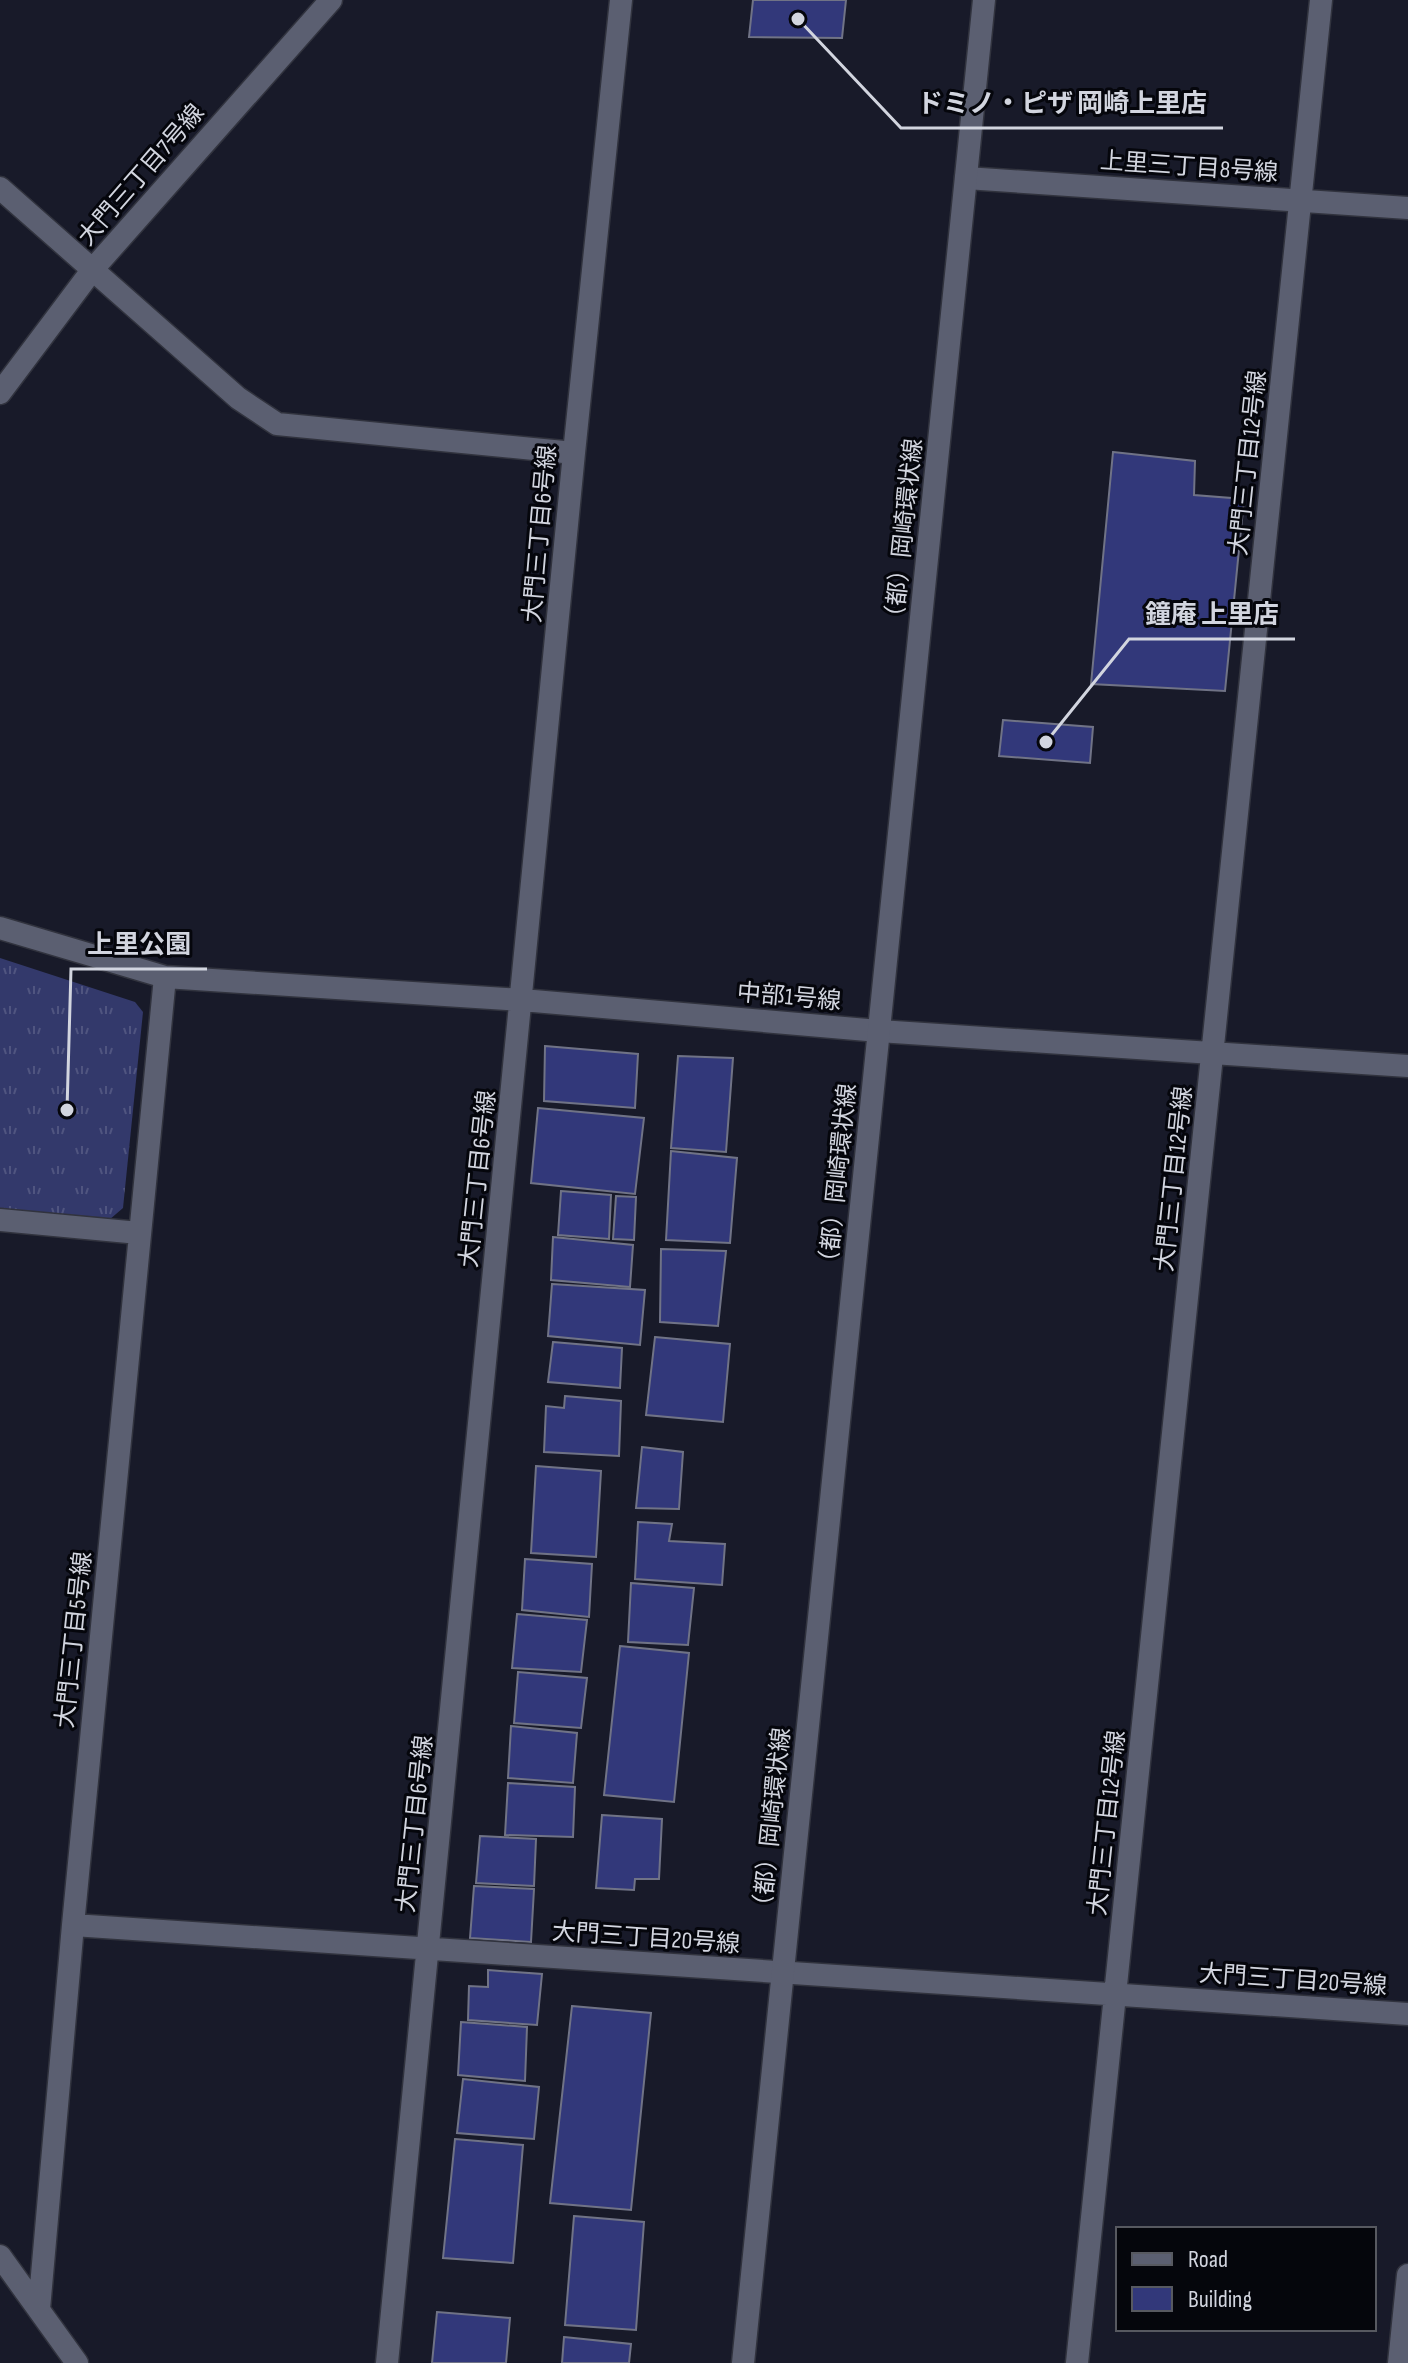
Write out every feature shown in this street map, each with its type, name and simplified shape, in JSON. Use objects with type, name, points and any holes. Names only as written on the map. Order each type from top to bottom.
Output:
[{"type":"street","name":"大門三丁目7号線","points":[[0,393],[93,269],[331,0]]},
{"type":"street","name":"大門三丁目6号線","points":[[387,2363],[621,0]]},
{"type":"street","name":"（都）岡崎環状線","points":[[743,2363],[984,0]]},
{"type":"street","name":"大門三丁目12号線","points":[[1077,2363],[1321,0]]},
{"type":"street","name":"上里三丁目8号線","points":[[966,178],[1408,208]]},
{"type":"street","points":[[0,188],[238,398],[277,424],[574,453]]},
{"type":"street","name":"中部1号線","points":[[0,928],[165,977],[522,1000],[879,1031],[1408,1066]]},
{"type":"street","name":"大門三丁目5号線","points":[[39,2309],[165,977]]},
{"type":"street","points":[[0,1220],[139,1233]]},
{"type":"street","name":"大門三丁目20号線","points":[[73,1925],[1408,2014]]},
{"type":"street","points":[[0,2256],[77,2363]]},
{"type":"street","points":[[1399,2363],[1408,2275]]},
{"type":"green space","points":[[0,958],[135,1002],[143,1012],[123,1208],[109,1220],[0,1209]]},
{"type":"building","points":[[753,0],[846,0],[842,38],[749,37]]},
{"type":"building","points":[[1113,452],[1195,461],[1194,495],[1244,499],[1225,691],[1091,684]]},
{"type":"building","points":[[1003,720],[1093,727],[1090,763],[999,756]]},
{"type":"building","points":[[545,1046],[638,1054],[635,1108],[544,1101]]},
{"type":"building","points":[[678,1056],[733,1058],[726,1152],[671,1148]]},
{"type":"building","points":[[538,1108],[644,1118],[635,1194],[531,1183]]},
{"type":"building","points":[[671,1151],[737,1158],[730,1243],[666,1240]]},
{"type":"building","points":[[561,1191],[611,1195],[609,1239],[558,1235]]},
{"type":"building","points":[[616,1196],[636,1197],[634,1240],[613,1239]]},
{"type":"building","points":[[553,1237],[633,1245],[630,1287],[551,1280]]},
{"type":"building","points":[[661,1249],[726,1251],[718,1326],[660,1322]]},
{"type":"building","points":[[552,1284],[645,1290],[640,1345],[548,1336]]},
{"type":"building","points":[[655,1337],[730,1344],[723,1422],[646,1415]]},
{"type":"building","points":[[553,1342],[622,1348],[620,1388],[548,1382]]},
{"type":"building","points":[[565,1396],[621,1401],[619,1456],[544,1452],[546,1406],[564,1408]]},
{"type":"building","points":[[642,1447],[683,1452],[679,1509],[636,1508]]},
{"type":"building","points":[[536,1466],[601,1471],[596,1557],[531,1553]]},
{"type":"building","points":[[638,1522],[672,1524],[669,1541],[725,1544],[722,1585],[635,1579]]},
{"type":"building","points":[[525,1559],[592,1564],[589,1617],[522,1610]]},
{"type":"building","points":[[631,1583],[694,1588],[688,1645],[628,1642]]},
{"type":"building","points":[[517,1614],[587,1620],[581,1672],[512,1668]]},
{"type":"building","points":[[620,1646],[689,1653],[674,1802],[604,1795]]},
{"type":"building","points":[[518,1672],[587,1678],[581,1728],[514,1723]]},
{"type":"building","points":[[511,1726],[577,1733],[573,1783],[508,1778]]},
{"type":"building","points":[[508,1783],[575,1787],[573,1837],[505,1835]]},
{"type":"building","points":[[602,1815],[662,1819],[659,1879],[635,1879],[634,1890],[596,1888]]},
{"type":"building","points":[[480,1836],[536,1839],[534,1886],[476,1883]]},
{"type":"building","points":[[474,1886],[534,1889],[531,1942],[470,1938]]},
{"type":"building","points":[[488,1970],[542,1974],[537,2025],[468,2020],[469,1986],[488,1987]]},
{"type":"building","points":[[572,2006],[651,2013],[631,2210],[550,2203]]},
{"type":"building","points":[[461,2022],[527,2027],[525,2081],[458,2075]]},
{"type":"building","points":[[463,2079],[539,2087],[534,2139],[457,2133]]},
{"type":"building","points":[[455,2139],[523,2145],[513,2263],[443,2258]]},
{"type":"building","points":[[574,2216],[644,2222],[636,2330],[565,2325]]},
{"type":"building","points":[[437,2312],[510,2318],[506,2363],[432,2363]]},
{"type":"building","points":[[564,2337],[631,2344],[629,2363],[562,2363]]},
{"type":"place","name":"ドミノ・ピザ 岡崎上里店","points":[[798,19]]},
{"type":"place","name":"鐘庵 上里店","points":[[1046,742]]},
{"type":"place","name":"上里公園","points":[[67,1110]]}]
